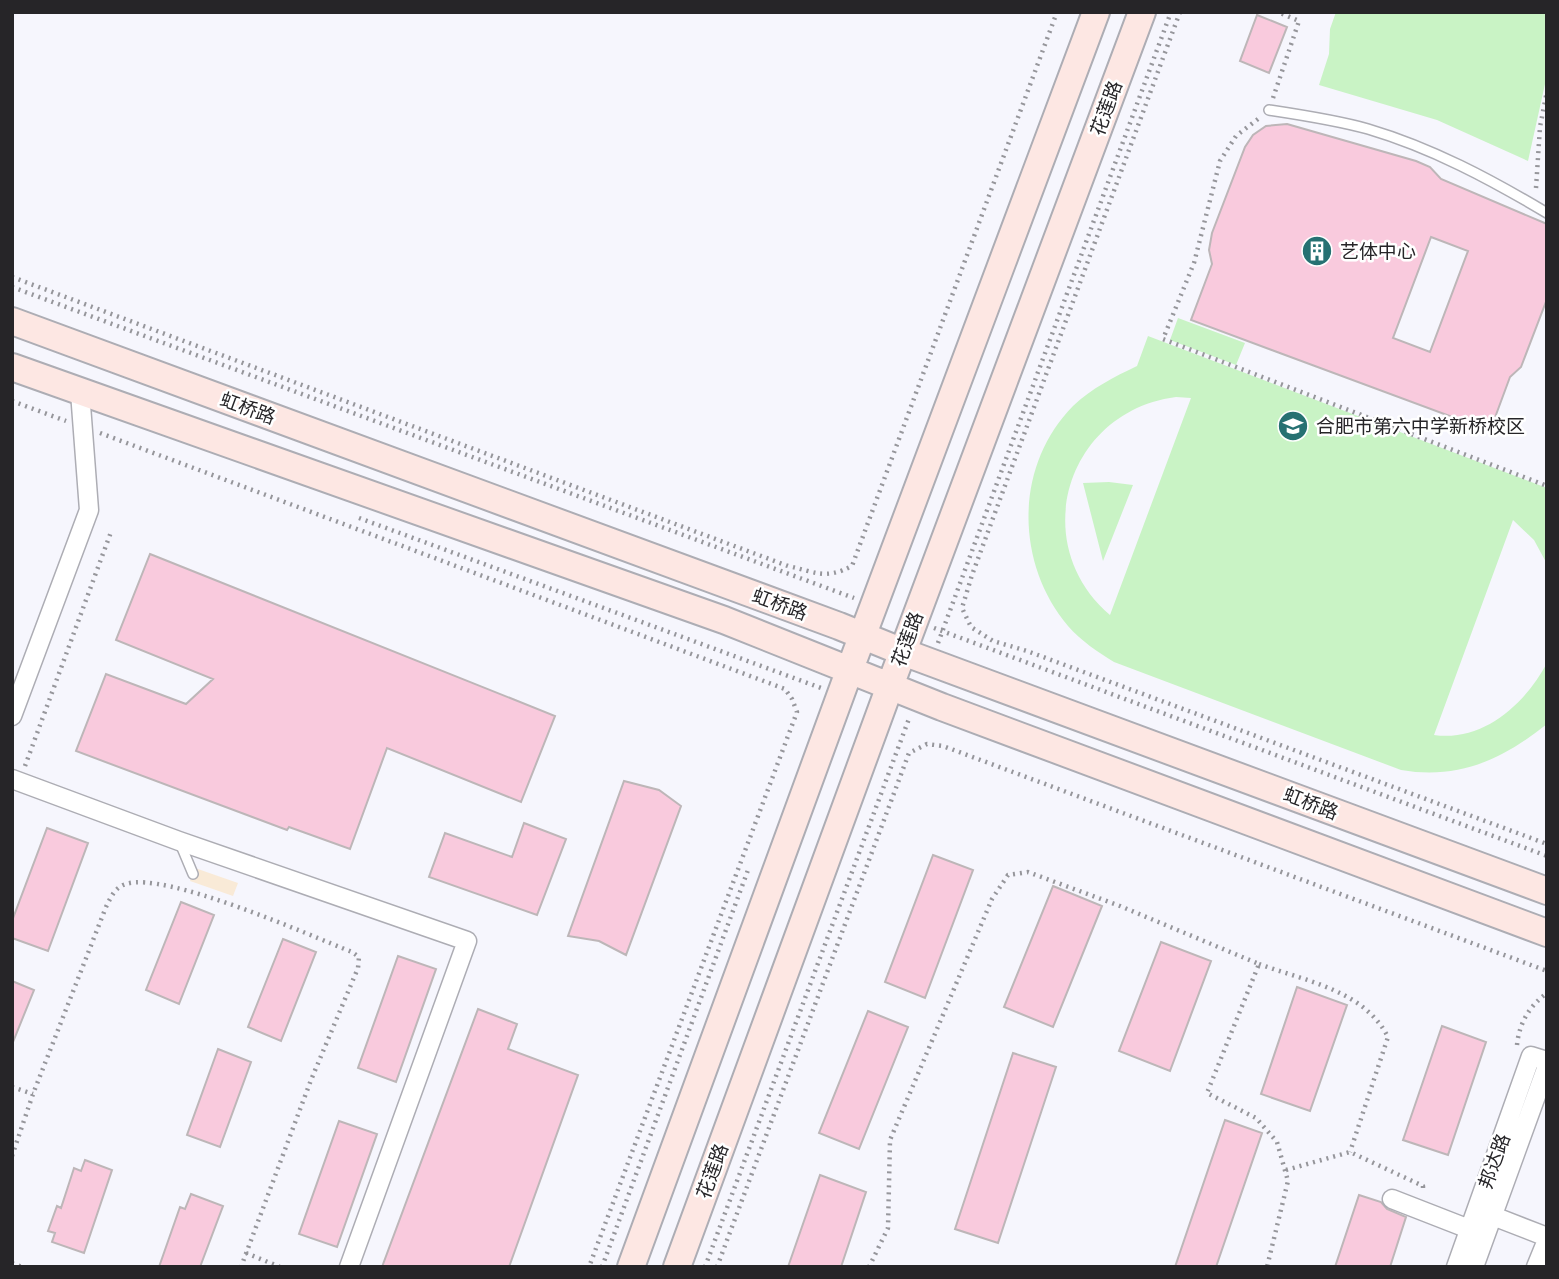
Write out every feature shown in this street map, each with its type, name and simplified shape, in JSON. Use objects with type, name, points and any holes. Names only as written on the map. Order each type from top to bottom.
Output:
[{"type":"main road","points":[[631,1267],[850,669],[1096,12]]},
{"type":"main road","name":"花莲路","points":[[677,1267],[885,698],[1142,12]]},
{"type":"main road","name":"虹桥路","points":[[12,321],[864,635],[903,652],[1547,891]]},
{"type":"main road","name":"虹桥路","points":[[12,367],[724,620],[850,669],[885,698],[1017,735],[1547,933]]},
{"type":"main road","points":[[916,495],[956,510]]},
{"type":"main road","points":[[724,620],[737,588]]},
{"type":"main road","points":[[1017,735],[1031,699]]},
{"type":"main road","points":[[801,803],[842,817]]},
{"type":"street","points":[[12,716],[89,510],[80,392]]},
{"type":"street","points":[[16,780],[179,841],[467,941],[349,1267]]},
{"type":"street","name":"邦达路","points":[[1456,1267],[1531,1056]]},
{"type":"street","name":"邦达路","points":[[1474,1267],[1547,1066]]},
{"type":"street","points":[[1392,1199],[1469,1229]]},
{"type":"street","points":[[1493,1216],[1547,1239],[1536,1267]]},
{"type":"lane","points":[[1269,110],[1354,125],[1401,140],[1471,169],[1547,213]]},
{"type":"lane","points":[[179,841],[193,874]]},
{"type":"path","points":[[12,277],[788,566],[829,575],[839,574],[852,566],[1057,12]]},
{"type":"path","points":[[1180,12],[962,608],[971,627],[992,641],[1027,651],[1547,844]]},
{"type":"path","points":[[1278,12],[1299,21]]},
{"type":"path","points":[[1302,12],[1269,110],[1236,136],[1220,161],[1194,263],[1163,339],[1547,486]]},
{"type":"path","points":[[1535,188],[1540,127],[1547,90]]},
{"type":"path","points":[[12,287],[875,606]]},
{"type":"path","points":[[12,401],[785,689],[792,699],[797,712],[589,1267]]},
{"type":"path","points":[[351,515],[841,696]]},
{"type":"path","points":[[16,780],[111,532]]},
{"type":"path","points":[[914,621],[1547,856]]},
{"type":"path","points":[[885,698],[921,726]]},
{"type":"path","points":[[717,1267],[909,753],[927,744],[943,746],[1547,971]]},
{"type":"path","points":[[869,1267],[888,1228],[890,1140],[992,899],[1008,875],[1027,872],[1120,906],[1259,964],[1336,991],[1357,1003],[1381,1023],[1388,1037],[1350,1152]]},
{"type":"path","points":[[12,1156],[33,1094],[106,907],[113,893],[127,883],[159,882],[176,887],[296,930],[359,957],[358,968],[311,1080],[241,1267]]},
{"type":"path","points":[[1259,964],[1207,1093],[1256,1118],[1277,1142],[1288,1181],[1267,1267]]},
{"type":"path","points":[[1531,1056],[1520,1027],[1533,1004],[1547,993]]},
{"type":"path","points":[[12,1087],[33,1094]]},
{"type":"path","points":[[1286,1170],[1350,1152],[1423,1186],[1422,1211]]},
{"type":"path","points":[[246,1253],[280,1267]]},
{"type":"path","points":[[12,1263],[22,1267]]},
{"type":"shaded area","points":[[195,868],[238,883],[233,896],[190,881]]},
{"type":"green space","points":[[1336,12],[1547,12],[1547,75],[1528,161],[1437,120],[1319,85],[1329,54],[1330,29]]},
{"type":"green space","points":[[1178,318],[1245,343],[1236,365],[1170,340]]},
{"type":"green space","points":[[1148,336],[1547,488],[1547,564],[1534,540],[1513,520],[1434,735],[1452,736],[1469,732],[1501,717],[1527,693],[1547,663],[1547,724],[1497,757],[1479,764],[1442,772],[1401,770],[1114,662],[1078,637],[1051,601],[1038,573],[1031,545],[1028,515],[1032,485],[1040,457],[1054,430],[1073,406],[1096,388],[1137,366]],"holes":[[[1176,397],[1191,398],[1110,615],[1084,586],[1070,553],[1065,518],[1071,484],[1085,453],[1108,427],[1138,407]]]},
{"type":"green space","points":[[1083,483],[1133,485],[1103,561]]},
{"type":"building","points":[[1257,15],[1287,27],[1269,73],[1240,61]]},
{"type":"building","name":"艺体中心","points":[[1287,124],[1416,161],[1430,167],[1441,179],[1547,224],[1547,299],[1521,367],[1510,377],[1490,431],[1191,320],[1212,264],[1209,250],[1212,233],[1245,147],[1253,135],[1266,126]],"holes":[[[1431,237],[1468,251],[1430,352],[1393,338]]]},
{"type":"building","points":[[150,554],[555,716],[521,802],[387,748],[350,849],[289,827],[287,830],[76,751],[106,674],[186,704],[213,679],[116,640]]},
{"type":"building","points":[[624,781],[659,790],[681,806],[626,955],[599,941],[568,936]]},
{"type":"building","points":[[524,823],[566,839],[537,915],[429,877],[445,833],[512,857]]},
{"type":"building","points":[[47,828],[88,843],[48,951],[12,938],[12,921]]},
{"type":"building","points":[[933,855],[973,870],[925,998],[885,982]]},
{"type":"building","points":[[1053,886],[1102,906],[1053,1027],[1004,1007]]},
{"type":"building","points":[[181,902],[214,915],[179,1004],[146,990]]},
{"type":"building","points":[[283,939],[316,952],[281,1041],[248,1027]]},
{"type":"building","points":[[1161,942],[1211,961],[1170,1071],[1119,1051]]},
{"type":"building","points":[[398,956],[436,969],[396,1082],[358,1068]]},
{"type":"building","points":[[12,981],[34,990],[13,1042],[12,1042]]},
{"type":"building","points":[[1297,987],[1347,1005],[1310,1111],[1261,1094]]},
{"type":"building","points":[[478,1009],[517,1024],[508,1049],[578,1075],[509,1267],[382,1267]]},
{"type":"building","points":[[868,1011],[908,1027],[859,1149],[819,1133]]},
{"type":"building","points":[[1442,1026],[1486,1042],[1448,1155],[1403,1140]]},
{"type":"building","points":[[218,1049],[251,1062],[220,1147],[187,1135]]},
{"type":"building","points":[[1013,1053],[1056,1067],[998,1243],[955,1229]]},
{"type":"building","points":[[1225,1120],[1262,1133],[1216,1267],[1175,1267]]},
{"type":"building","points":[[339,1121],[377,1134],[337,1247],[299,1234]]},
{"type":"building","points":[[85,1160],[112,1170],[84,1253],[52,1242],[55,1233],[48,1231],[57,1206],[61,1208],[74,1168],[81,1171]]},
{"type":"building","points":[[820,1175],[866,1192],[841,1267],[788,1267]]},
{"type":"building","points":[[191,1194],[223,1206],[200,1267],[159,1267],[180,1207],[185,1209]]},
{"type":"building","points":[[1359,1195],[1381,1202],[1387,1209],[1406,1217],[1390,1267],[1335,1267]]},
{"type":"place","name":"艺体中心","points":[[1317,251]]},
{"type":"place","name":"合肥市第六中学新桥校区","points":[[1293,426]]}]
